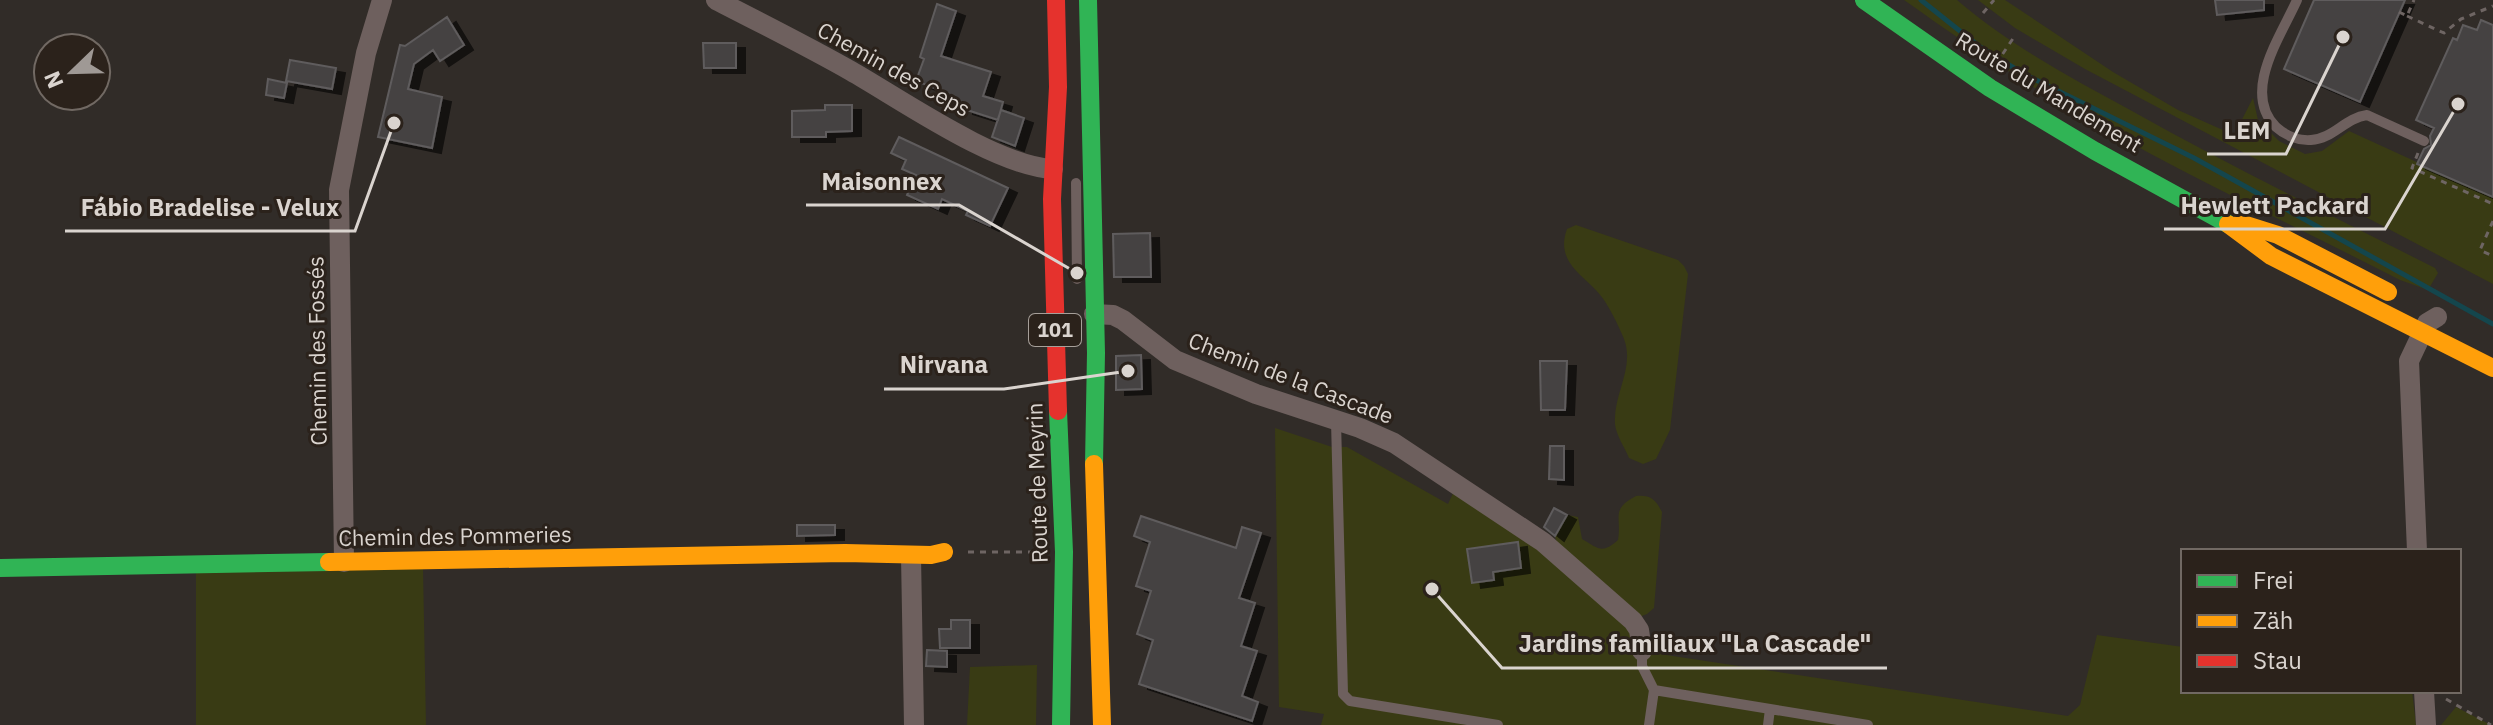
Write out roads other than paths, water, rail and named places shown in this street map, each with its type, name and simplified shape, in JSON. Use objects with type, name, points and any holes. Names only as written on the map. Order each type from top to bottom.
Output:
[{"type":"main road","name":"Route de Meyrin","points":[[1056,0],[1060,175],[1056,375],[1064,552],[1061,725]]},
{"type":"main road","name":"101","points":[[1088,0],[1094,483],[1102,725]]},
{"type":"main road","name":"Route du Mandement","points":[[1864,0],[1990,88],[2095,151],[2215,215],[2271,256],[2493,368]]},
{"type":"main road","name":"Route du Mandement","points":[[2215,215],[2278,235],[2458,328]]},
{"type":"main road","name":"Chemin des Pommeries","points":[[0,568],[845,553],[911,556],[944,552]]},
{"type":"street","name":"Chemin des Fossés","points":[[344,562],[339,190],[366,53],[382,0]]},
{"type":"street","name":"Chemin des Ceps","points":[[716,0],[988,148],[1060,175]]},
{"type":"street","points":[[2417,549],[2408,380],[2411,354],[2427,323],[2423,310]]},
{"type":"street","name":"Chemin de la Cascade","points":[[1094,314],[1113,315],[1123,320],[1175,360],[1256,394],[1394,443],[1543,542],[1633,621],[1639,630],[1642,651]]},
{"type":"street","points":[[911,556],[914,725]]},
{"type":"street","points":[[2424,693],[2426,725]]},
{"type":"lane","points":[[1067,0],[1069,111]]},
{"type":"lane","points":[[2297,0],[2261,87],[2264,109],[2276,126],[2292,137],[2311,140],[2328,136],[2346,123],[2367,115],[2424,141]]},
{"type":"lane","points":[[1060,175],[1074,292],[1076,169]]},
{"type":"lane","points":[[1336,421],[1343,694],[1350,701],[1498,725]]},
{"type":"lane","points":[[1075,531],[1076,562]]},
{"type":"lane","points":[[1642,651],[1642,666],[1654,690],[1649,725]]},
{"type":"lane","points":[[1654,690],[1868,725]]},
{"type":"lane","points":[[1768,725],[1770,709]]},
{"type":"waterway","points":[[1921,0],[1980,47],[2022,73],[2194,158],[2493,324]]},
{"type":"place","name":"LEM","points":[[2343,37]]},
{"type":"place","name":"Hewlett Packard","points":[[2458,104]]},
{"type":"place","name":"Fábio Bradelise - Velux","points":[[394,123]]},
{"type":"place","name":"Maisonnex","points":[[1077,273]]},
{"type":"place","name":"Nirvana","points":[[1128,371]]},
{"type":"place","name":"Jardins familiaux \"La Cascade\"","points":[[1432,589]]}]
